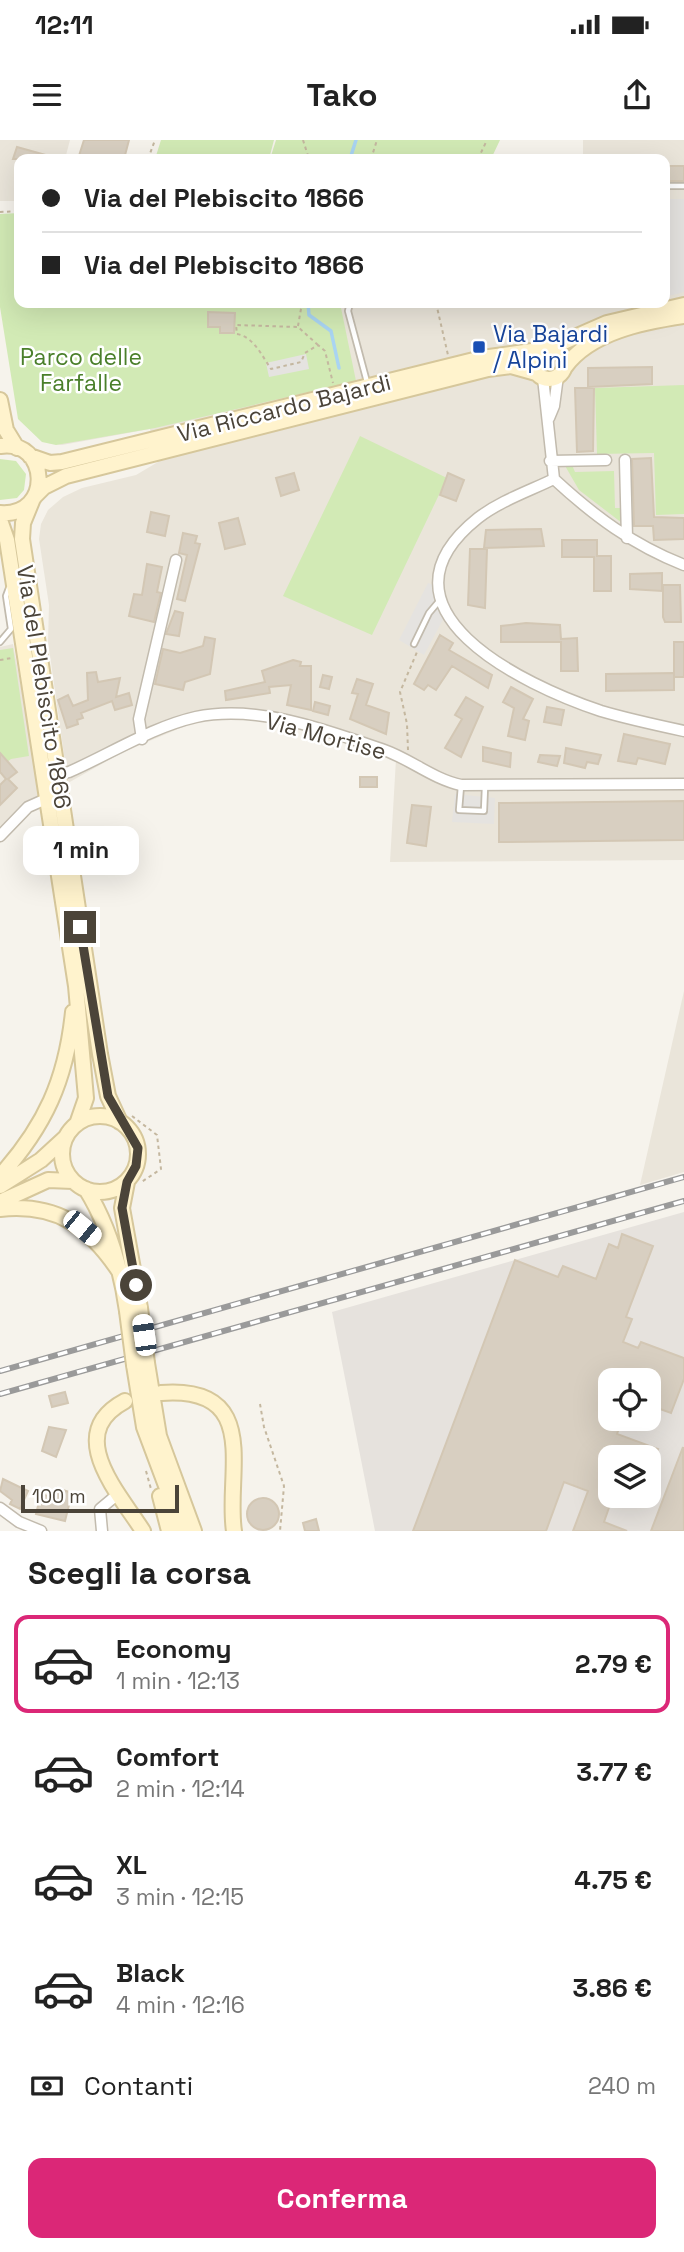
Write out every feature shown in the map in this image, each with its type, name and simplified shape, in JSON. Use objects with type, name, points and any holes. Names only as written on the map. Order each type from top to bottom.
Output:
[{"type":"main road","name":"Via Riccardo Bajardi","points":[[30,456],[50,463],[62,462],[493,356],[545,348],[607,323],[661,308]]},
{"type":"main road","points":[[562,372],[590,344],[610,335],[684,316]]},
{"type":"main road","points":[[539,375],[533,361],[545,348],[563,354],[562,372]]},
{"type":"main road","name":"Via Riccardo Bajardi","points":[[0,513],[16,512],[44,487],[66,477],[488,369],[511,366],[539,375],[562,372]]},
{"type":"main road","points":[[0,400],[6,430],[17,448]]},
{"type":"main road","points":[[0,446],[17,448],[30,456]]},
{"type":"main road","name":"Via del Plebiscito 1866","points":[[30,456],[38,471],[33,498],[23,523],[22,538],[108,1096],[124,1117]]},
{"type":"main road","name":"Via del Plebiscito 1866","points":[[0,520],[5,530],[76,986],[86,1098],[77,1124]]},
{"type":"main road","points":[[0,1176],[29,1143],[54,1097],[68,1056],[76,986]]},
{"type":"main road","points":[[0,1186],[41,1160],[77,1124],[103,1116],[124,1117],[138,1148],[132,1184],[122,1208],[141,1364],[144,1427],[170,1531]]},
{"type":"main road","points":[[66,1137],[62,1155],[73,1181]]},
{"type":"main road","points":[[0,1202],[48,1180],[73,1181],[86,1189],[107,1191],[132,1184]]},
{"type":"main road","points":[[86,1189],[106,1227],[134,1310]]},
{"type":"main road","points":[[0,1209],[29,1208],[67,1219],[96,1240],[119,1271]]},
{"type":"main road","points":[[141,1364],[159,1436],[195,1531]]},
{"type":"main road","points":[[162,1393],[174,1392],[203,1398],[220,1410],[232,1429],[236,1450],[234,1531]]},
{"type":"main road","points":[[125,1401],[106,1415],[98,1439],[102,1468],[143,1531]]},
{"type":"main road","points":[[144,1427],[183,1531]]},
{"type":"street","points":[[549,418],[562,372]]},
{"type":"street","points":[[539,375],[549,418],[550,461],[554,479],[626,538],[684,565]]},
{"type":"street","points":[[550,461],[606,460]]},
{"type":"street","points":[[625,460],[626,538]]},
{"type":"street","points":[[554,479],[491,511],[464,532],[443,556],[439,569],[440,600],[450,623],[470,643],[502,665],[600,710],[684,731]]},
{"type":"street","points":[[142,738],[139,719],[176,560]]},
{"type":"street","name":"Via Mortise","points":[[57,775],[195,718],[245,715],[343,735],[412,761],[461,786],[684,784]]},
{"type":"street","points":[[0,836],[28,807],[46,799]]},
{"type":"street","points":[[102,1531],[100,1508],[118,1494]]},
{"type":"street","points":[[0,1508],[36,1530]]},
{"type":"lane","points":[[349,308],[368,387]]},
{"type":"lane","points":[[0,642],[10,631],[6,596],[13,581]]},
{"type":"lane","points":[[414,644],[429,613],[440,600]]},
{"type":"lane","points":[[461,786],[459,810],[484,811],[485,787]]},
{"type":"path","points":[[298,327],[301,308]]},
{"type":"path","points":[[437,308],[451,366]]},
{"type":"path","points":[[318,345],[305,353],[301,362],[271,369],[259,350],[244,335],[237,334],[236,326],[298,327],[318,345],[328,359],[336,395]]},
{"type":"path","points":[[412,761],[400,692],[417,651]]},
{"type":"path","points":[[0,660],[17,657]]},
{"type":"path","points":[[124,1117],[153,1129],[159,1145],[161,1169],[132,1184]]},
{"type":"path","points":[[260,1404],[264,1427],[284,1486],[280,1531]]},
{"type":"shaded area","points":[[0,140],[70,140],[66,154],[14,154],[14,201],[0,201]]},
{"type":"shaded area","points":[[583,140],[684,140],[684,860],[390,862],[396,759],[289,725],[245,718],[197,721],[121,753],[68,783],[48,641],[49,605],[39,539],[41,524],[48,510],[63,497],[82,488],[136,475],[158,462],[150,429],[62,445],[48,443],[26,308],[670,308],[670,154],[583,154]]},
{"type":"shaded area","points":[[670,199],[684,199],[684,292],[670,296]]},
{"type":"shaded area","points":[[306,354],[309,369],[269,377],[266,363]]},
{"type":"shaded area","points":[[428,583],[438,587],[446,614],[424,655],[399,640]]},
{"type":"shaded area","points":[[13,644],[42,799],[0,843],[0,647]]},
{"type":"shaded area","points":[[455,794],[495,798],[494,824],[452,822]]},
{"type":"shaded area","points":[[684,991],[684,1172],[640,1185]]},
{"type":"shaded area","points":[[684,1212],[684,1531],[375,1531],[332,1312]]},
{"type":"green space","points":[[161,140],[274,140],[270,154],[157,154]]},
{"type":"green space","points":[[276,140],[500,140],[493,154],[272,154]]},
{"type":"green space","name":"Parco delle Farfalle","points":[[14,213],[14,308],[341,308],[356,381],[155,428],[56,445],[42,442],[18,419],[0,307],[0,214]]},
{"type":"green space","points":[[684,385],[684,514],[656,515],[654,453],[597,454],[595,388]]},
{"type":"green space","points":[[360,436],[447,478],[372,635],[283,596]]},
{"type":"green space","points":[[0,459],[16,461],[26,474],[24,490],[17,498],[0,500]]},
{"type":"green space","points":[[564,464],[572,465],[575,472],[614,471],[615,508],[622,508],[622,523],[579,490]]},
{"type":"green space","points":[[13,648],[29,756],[11,759],[0,767],[0,650]]},
{"type":"building","points":[[84,140],[129,140],[125,154],[80,154]]},
{"type":"building","points":[[17,147],[42,154],[15,154]]},
{"type":"building","points":[[670,166],[684,166],[684,181],[670,181]]},
{"type":"building","points":[[208,312],[235,313],[234,333],[220,333],[220,327],[208,327]]},
{"type":"building","points":[[652,367],[652,384],[588,387],[588,368]]},
{"type":"building","points":[[575,388],[594,388],[593,451],[577,452]]},
{"type":"building","points":[[651,458],[654,517],[684,518],[684,539],[654,540],[653,526],[634,526],[632,459]]},
{"type":"building","points":[[294,473],[299,490],[281,496],[276,478]]},
{"type":"building","points":[[448,473],[464,480],[456,501],[440,495]]},
{"type":"building","points":[[151,512],[169,516],[165,536],[147,532]]},
{"type":"building","points":[[238,518],[245,544],[225,549],[219,523]]},
{"type":"building","points":[[541,529],[544,546],[484,548],[486,530]]},
{"type":"building","points":[[183,533],[197,536],[195,543],[200,544],[185,601],[177,599],[187,555],[179,553]]},
{"type":"building","points":[[562,540],[597,540],[597,556],[611,556],[611,591],[594,591],[594,557],[562,557]]},
{"type":"building","points":[[470,549],[487,549],[485,608],[468,605]]},
{"type":"building","points":[[147,564],[162,567],[157,592],[161,593],[154,622],[129,616],[134,594],[142,595]]},
{"type":"building","points":[[662,573],[662,591],[630,589],[630,574]]},
{"type":"building","points":[[663,585],[680,585],[681,622],[665,622]]},
{"type":"building","points":[[175,611],[183,613],[179,636],[166,634]]},
{"type":"building","points":[[526,623],[560,625],[561,639],[577,638],[578,671],[561,671],[561,642],[501,642],[501,626]]},
{"type":"building","points":[[440,635],[453,643],[449,650],[492,675],[488,688],[452,666],[436,690],[428,685],[424,690],[414,684]]},
{"type":"building","points":[[205,637],[215,639],[210,674],[185,682],[183,690],[155,684],[163,649],[180,653],[203,646]]},
{"type":"building","points":[[674,642],[684,642],[684,677],[674,677]]},
{"type":"building","points":[[293,660],[301,662],[300,666],[311,666],[311,710],[287,705],[291,685],[269,687],[270,693],[226,700],[225,691],[265,682],[262,671]]},
{"type":"building","points":[[96,672],[98,682],[120,678],[116,697],[129,693],[132,705],[115,710],[112,701],[81,713],[83,718],[77,720],[78,724],[67,728],[58,700],[68,695],[73,706],[88,700],[87,673]]},
{"type":"building","points":[[674,673],[674,690],[606,691],[606,674]]},
{"type":"building","points":[[323,675],[332,677],[329,689],[320,687]]},
{"type":"building","points":[[357,679],[373,684],[366,705],[389,713],[386,734],[350,719],[358,694],[352,693]]},
{"type":"building","points":[[511,687],[533,699],[523,719],[529,721],[525,740],[508,736],[514,708],[503,702]]},
{"type":"building","points":[[466,697],[483,707],[461,757],[445,748],[462,719],[455,715]]},
{"type":"building","points":[[315,702],[330,706],[328,715],[313,711]]},
{"type":"building","points":[[547,707],[564,710],[561,725],[544,722]]},
{"type":"building","points":[[624,734],[670,744],[665,764],[638,758],[636,764],[618,761]]},
{"type":"building","points":[[483,747],[511,753],[510,767],[483,761]]},
{"type":"building","points":[[566,748],[601,755],[598,764],[587,762],[585,768],[564,763]]},
{"type":"building","points":[[0,753],[17,772],[8,779],[17,788],[0,805],[0,785],[6,779],[0,772]]},
{"type":"building","points":[[540,755],[560,756],[557,766],[538,762]]},
{"type":"building","points":[[360,777],[377,777],[377,787],[360,787]]},
{"type":"building","points":[[684,801],[684,840],[499,842],[499,803]]},
{"type":"building","points":[[412,805],[431,807],[426,846],[407,843]]},
{"type":"building","points":[[622,1234],[653,1246],[626,1317],[632,1319],[623,1342],[638,1348],[641,1342],[684,1358],[684,1379],[671,1413],[661,1409],[661,1368],[598,1368],[598,1431],[618,1431],[617,1434],[647,1445],[598,1445],[598,1508],[609,1508],[604,1522],[627,1531],[573,1531],[588,1491],[564,1482],[546,1531],[413,1531],[515,1260],[558,1277],[563,1266],[596,1279],[609,1244],[618,1248]]},
{"type":"building","points":[[65,1392],[68,1403],[52,1407],[49,1396]]},
{"type":"building","points":[[49,1427],[66,1430],[56,1457],[42,1451]]},
{"type":"building","points":[[683,1447],[684,1531],[651,1531]]},
{"type":"building","points":[[3,1479],[28,1491],[20,1509],[10,1504],[12,1500],[0,1491]]},
{"type":"building","points":[[57,1488],[72,1493],[65,1521],[36,1514],[41,1494],[54,1498]]},
{"type":"building","points":[[263,1498],[275,1502],[279,1514],[275,1526],[263,1530],[251,1526],[247,1514],[251,1502]]},
{"type":"building","points":[[316,1519],[319,1531],[305,1531],[303,1523]]},
{"type":"waterway","points":[[352,154],[356,140]]},
{"type":"waterway","points":[[308,308],[309,315],[331,331],[339,368]]},
{"type":"railway","points":[[0,1371],[684,1177]]},
{"type":"railway","points":[[0,1394],[684,1201]]},
{"type":"place","name":"Via Bajardi / Alpini","points":[[479,347]]},
{"type":"route","points":[[80,927],[108,1096],[120,1122],[131,1132],[138,1148],[136,1166],[127,1182],[122,1208],[136,1285]]}]
